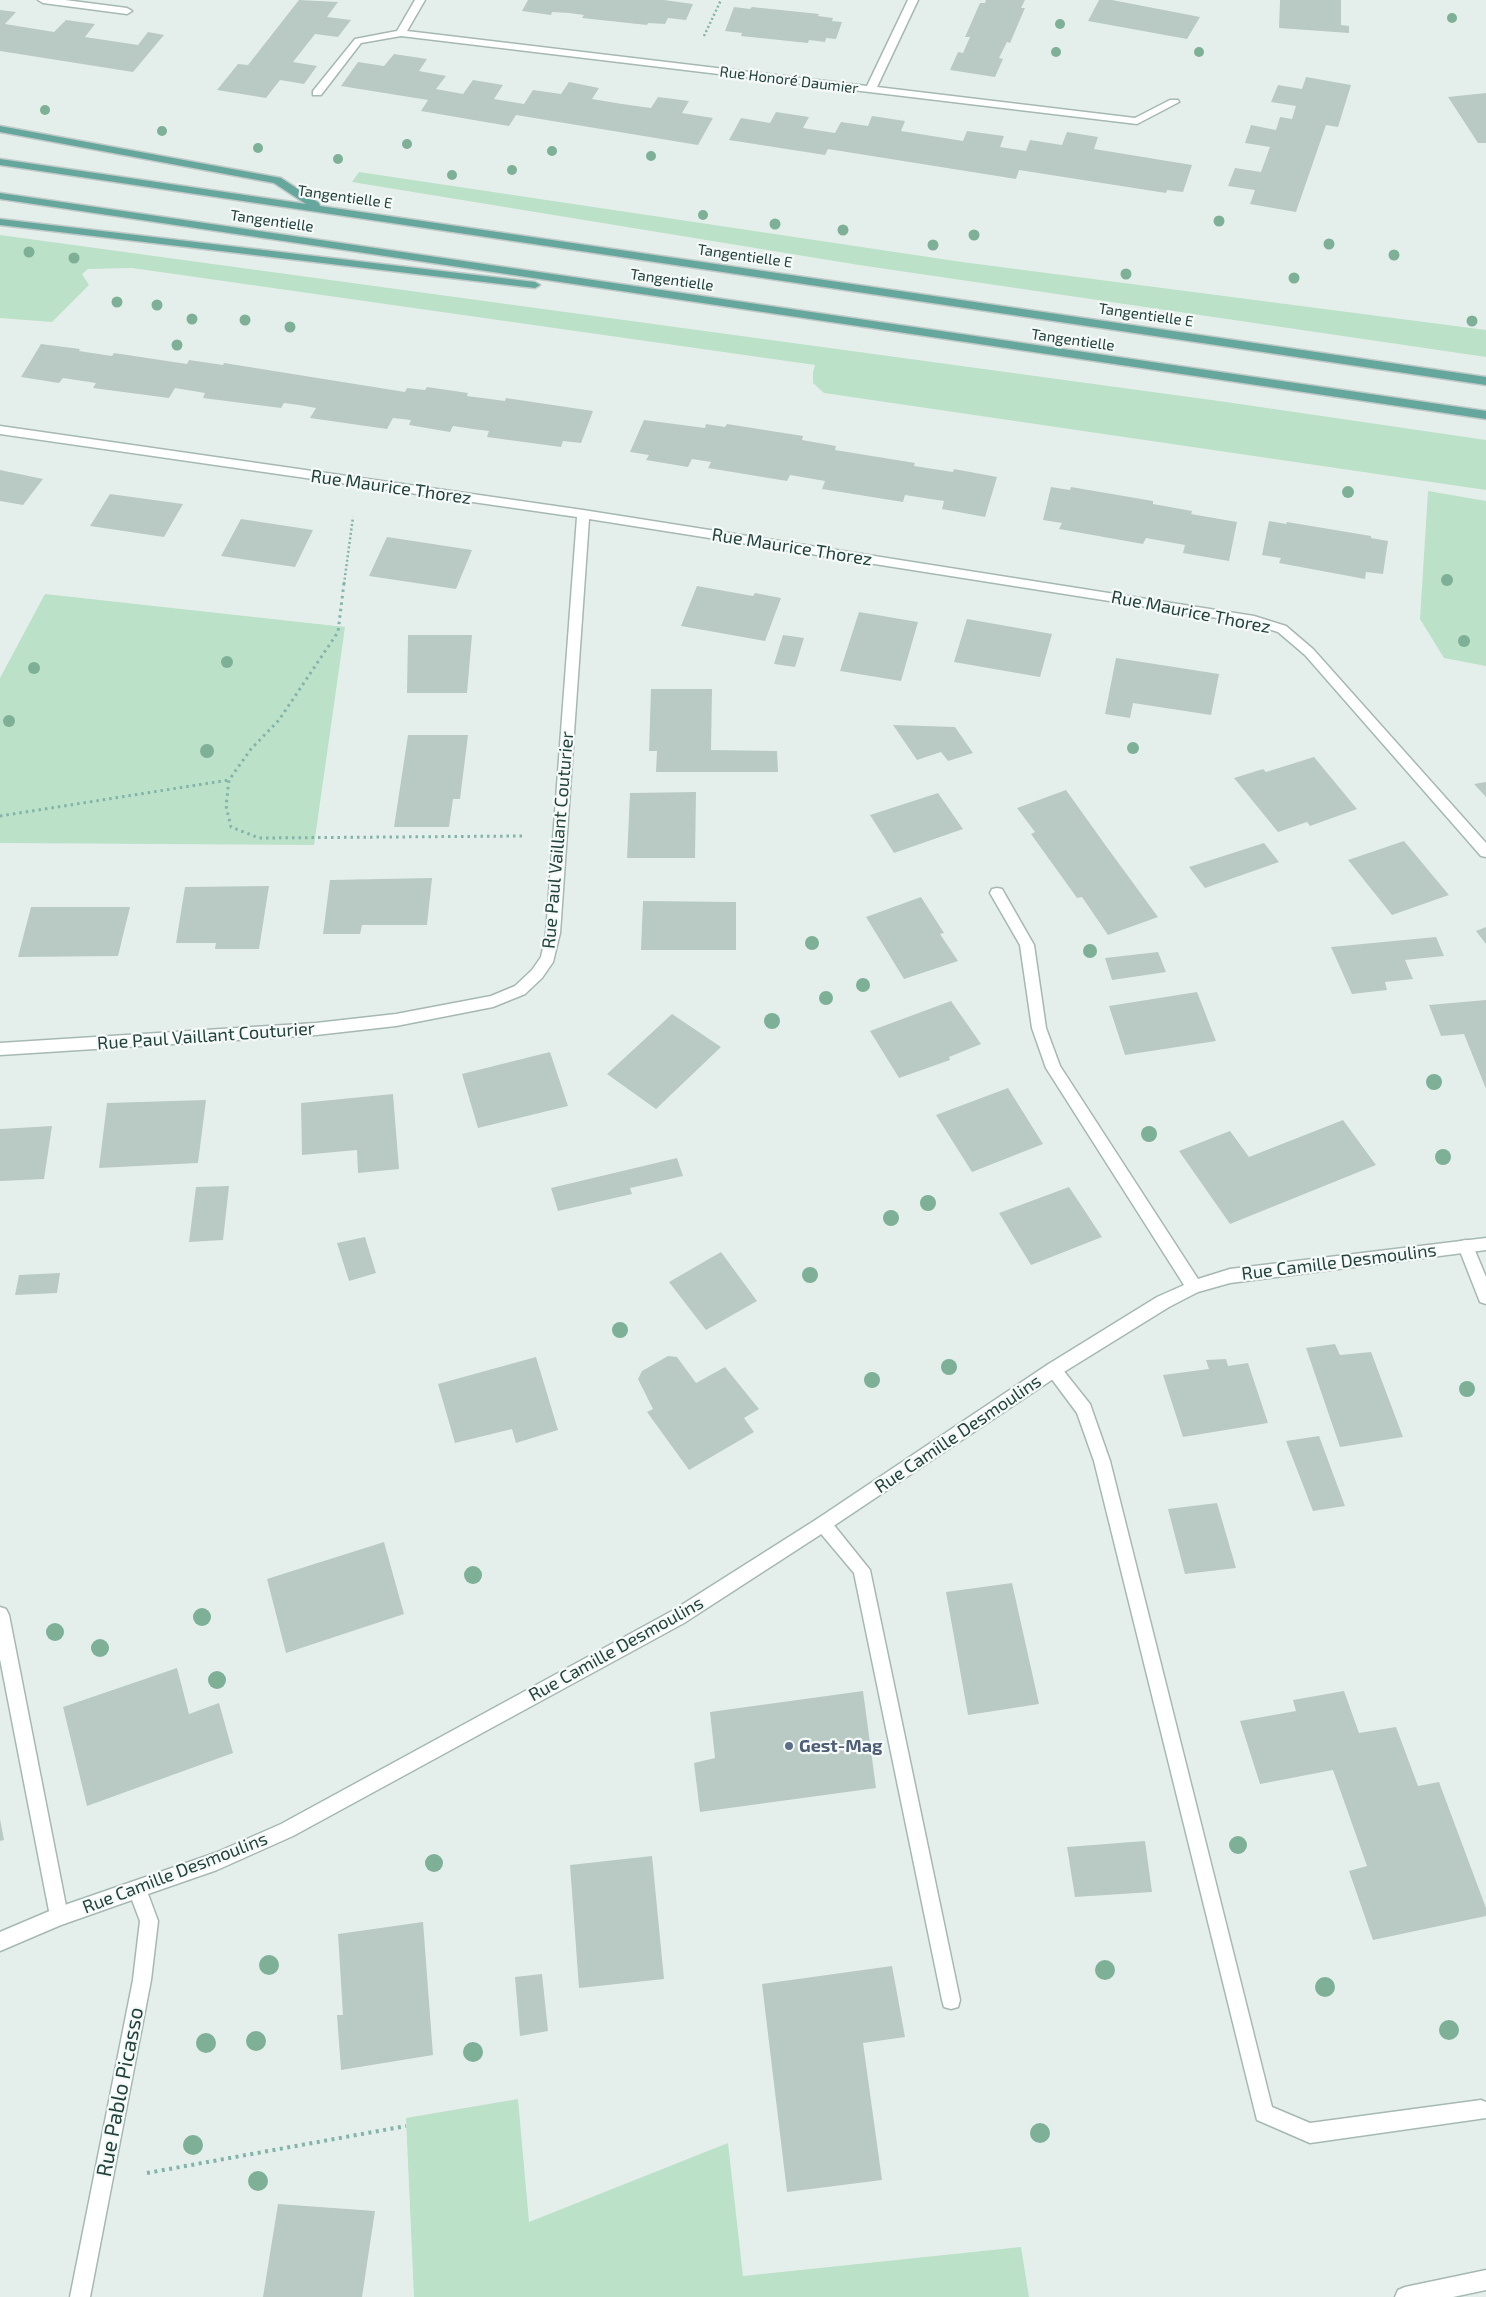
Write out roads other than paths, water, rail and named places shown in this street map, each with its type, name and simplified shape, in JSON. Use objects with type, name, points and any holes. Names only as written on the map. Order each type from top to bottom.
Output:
[{"type":"main road","points":[[0,129],[277,180],[320,208]]},
{"type":"main road","name":"Tangentielle E","points":[[0,162],[1486,381]]},
{"type":"main road","name":"Tangentielle","points":[[0,196],[1486,416]]},
{"type":"main road","points":[[0,222],[908,330]]},
{"type":"street","points":[[43,0],[126,11]]},
{"type":"street","points":[[400,33],[420,0]]},
{"type":"street","points":[[870,90],[913,0]]},
{"type":"street","name":"Rue Honoré Daumier","points":[[317,94],[358,41],[400,33],[1137,121],[1174,102]]},
{"type":"street","name":"Rue Maurice Thorez","points":[[0,430],[583,514],[1250,619],[1282,629],[1309,652],[1486,852]]},
{"type":"street","name":"Rue Paul Vaillant Couturier","points":[[0,1049],[316,1029],[396,1020],[493,1002],[520,990],[537,974],[548,958],[553,933],[583,514]]},
{"type":"street","points":[[997,893],[1027,945],[1039,1028],[1052,1068],[1194,1287]]},
{"type":"street","name":"Rue Camille Desmoulins","points":[[0,1942],[59,1916],[216,1861],[287,1830],[678,1617],[823,1524],[1053,1370],[1163,1302],[1194,1287],[1230,1276],[1486,1244]]},
{"type":"street","points":[[1466,1246],[1486,1297]]},
{"type":"street","points":[[1053,1370],[1084,1410],[1102,1461],[1264,2113],[1310,2133],[1481,2110]]},
{"type":"street","points":[[823,1524],[862,1570],[951,2000]]},
{"type":"street","points":[[0,1615],[59,1916]]},
{"type":"street","name":"Rue Pablo Picasso","points":[[80,2297],[142,1980],[149,1921],[137,1889]]},
{"type":"street","points":[[1405,2297],[1486,2280]]},
{"type":"place","name":"Gest-Mag","points":[[789,1746]]}]
